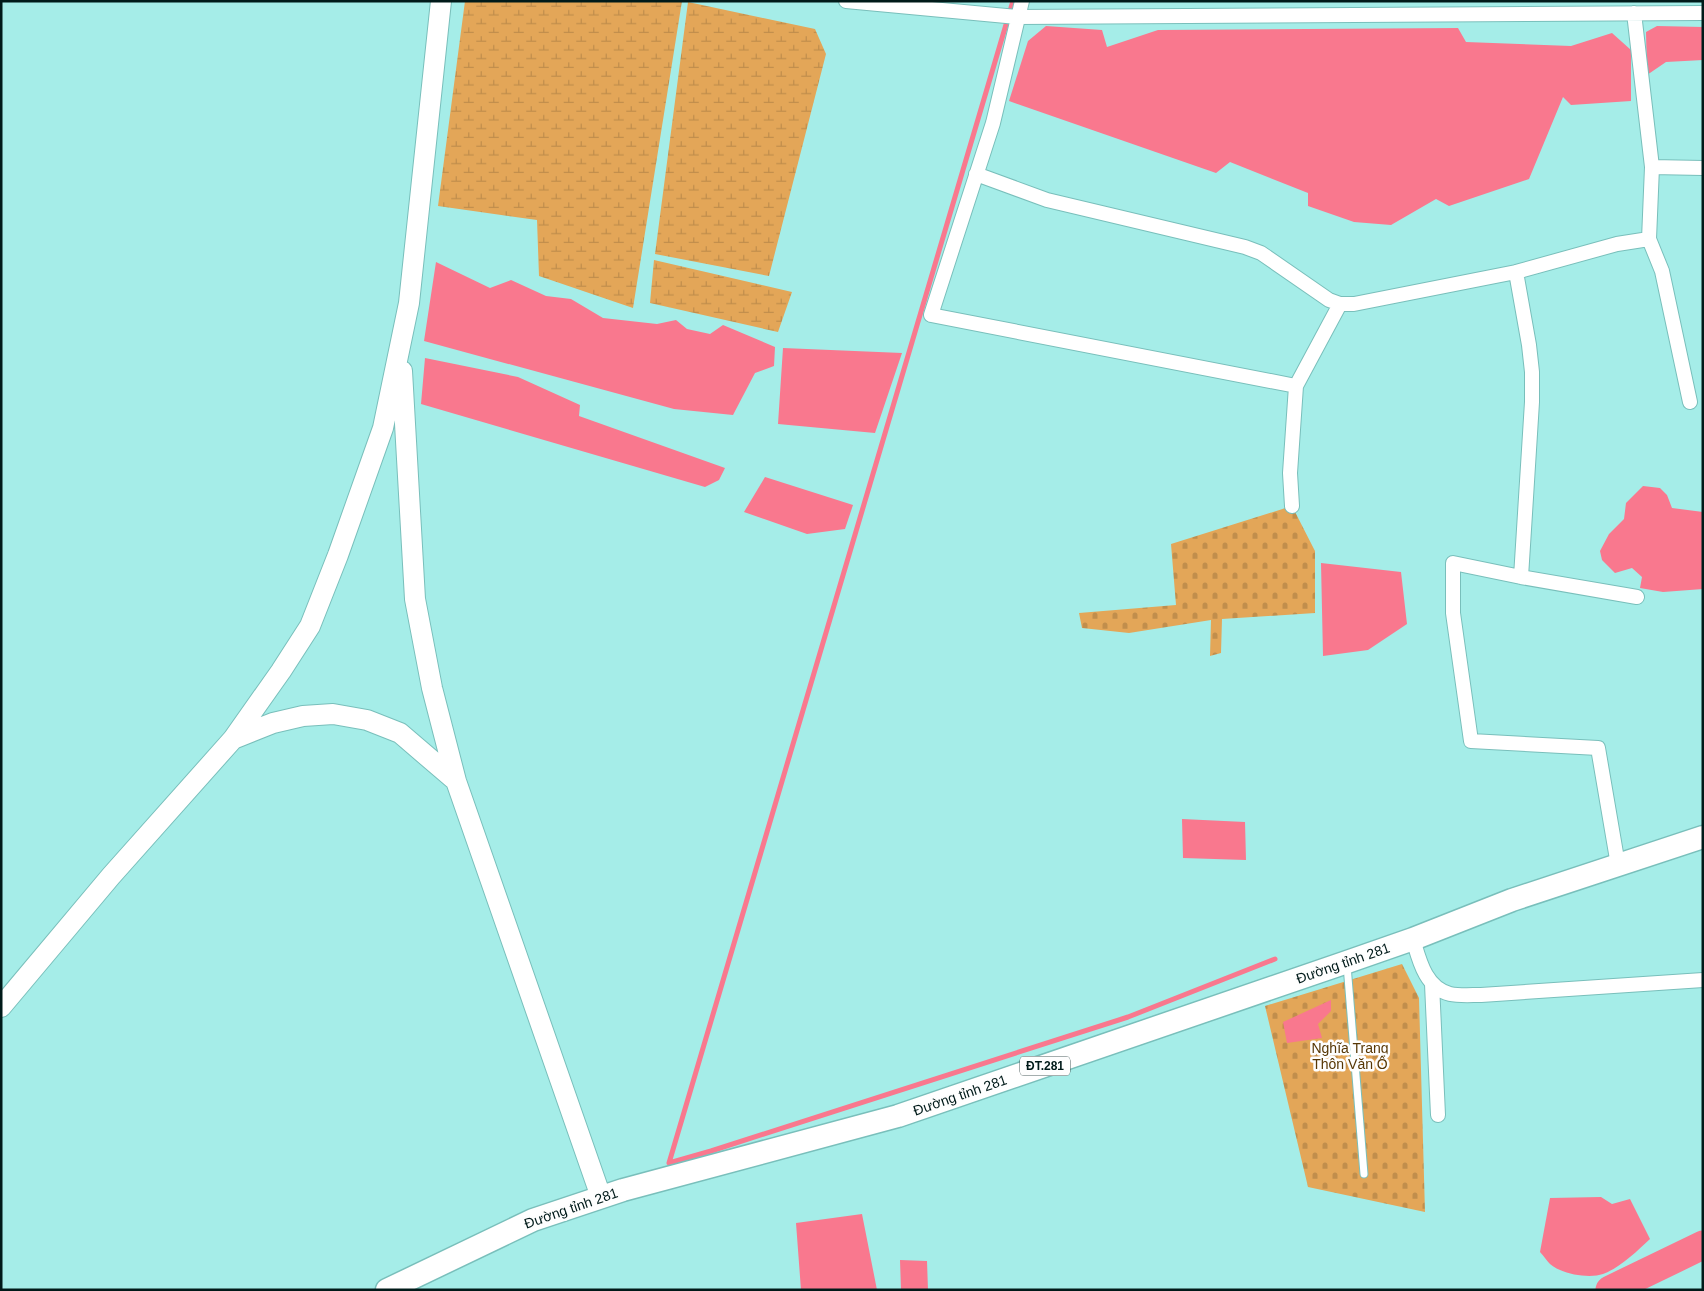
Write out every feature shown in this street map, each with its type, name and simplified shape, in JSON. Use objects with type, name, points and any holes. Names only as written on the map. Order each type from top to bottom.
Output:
[{"type":"main road","points":[[1,1008],[111,876],[233,739],[310,626],[374,456],[383,428],[401,346],[409,303],[441,1]]},
{"type":"main road","points":[[401,346],[415,599],[432,688],[456,781],[601,1197]]},
{"type":"main road","points":[[233,739],[273,722],[303,716],[333,714],[367,720],[400,733],[456,781]]},
{"type":"main road","name":"Đường tỉnh 281","points":[[387,1290],[533,1220],[623,1190],[898,1116],[1413,939],[1512,900],[1703,837]]},
{"type":"street","points":[[846,1],[1017,17],[1703,13]]},
{"type":"street","points":[[1022,1],[993,123],[931,315],[1296,386]]},
{"type":"street","points":[[1634,13],[1652,167],[1649,240],[1662,271],[1690,402]]},
{"type":"street","points":[[1652,167],[1703,168]]},
{"type":"street","points":[[976,174],[1048,200],[1245,246],[1262,253],[1329,300],[1340,304],[1354,304],[1516,272],[1617,244],[1649,240]]},
{"type":"street","points":[[1516,272],[1532,372],[1532,402],[1521,577]]},
{"type":"street","points":[[1292,506],[1290,473],[1296,386],[1340,304]]},
{"type":"street","points":[[1618,865],[1598,748],[1471,741],[1453,613],[1454,563],[1521,577],[1637,597]]},
{"type":"street","points":[[1413,939],[1421,965],[1432,984],[1438,1115]]},
{"type":"street","points":[[1432,984],[1449,994],[1481,995],[1703,980]]},
{"type":"lane","points":[[1347,962],[1364,1174]]},
{"type":"green space","points":[[465,1],[682,1],[633,308],[539,276],[537,220],[438,206]]},
{"type":"green space","points":[[688,2],[815,29],[826,54],[769,276],[655,254]]},
{"type":"green space","points":[[654,260],[792,292],[778,332],[650,303]]},
{"type":"green space","points":[[1292,506],[1315,551],[1315,613],[1222,619],[1221,653],[1210,656],[1211,620],[1129,633],[1082,628],[1079,613],[1176,605],[1171,544]]},
{"type":"green space","name":"Nghĩa Trang Thôn Văn Ổ","points":[[1402,964],[1419,998],[1425,1212],[1308,1187],[1265,1006]]},
{"type":"shaded area","points":[[1046,26],[1102,30],[1107,47],[1158,30],[1458,28],[1466,42],[1571,46],[1612,33],[1631,50],[1631,101],[1571,105],[1563,97],[1529,179],[1449,206],[1436,199],[1391,225],[1354,222],[1308,206],[1308,193],[1230,162],[1216,173],[1009,101],[1028,41]]},
{"type":"shaded area","points":[[1657,26],[1703,27],[1703,60],[1666,62],[1647,75],[1646,32]]},
{"type":"shaded area","points":[[436,262],[490,288],[511,280],[546,296],[571,299],[603,318],[657,324],[676,320],[687,329],[710,334],[723,325],[775,347],[774,366],[755,373],[733,415],[674,409],[424,341]]},
{"type":"shaded area","points":[[783,348],[902,353],[875,433],[778,424]]},
{"type":"shaded area","points":[[425,358],[518,377],[580,405],[579,416],[725,468],[719,480],[705,487],[421,404]]},
{"type":"shaded area","points":[[765,477],[853,505],[845,529],[807,534],[744,512]]},
{"type":"shaded area","points":[[1643,486],[1660,488],[1667,495],[1672,508],[1703,512],[1703,589],[1663,592],[1640,588],[1642,577],[1632,568],[1615,573],[1602,560],[1600,551],[1609,534],[1624,519],[1626,503]]},
{"type":"shaded area","points":[[1321,563],[1401,572],[1407,624],[1368,650],[1323,656]]},
{"type":"shaded area","points":[[1182,819],[1245,822],[1246,860],[1183,858]]},
{"type":"shaded area","points":[[1331,1000],[1331,1011],[1318,1024],[1322,1038],[1287,1043],[1283,1022]]},
{"type":"shaded area","points":[[1601,1197],[1612,1204],[1630,1199],[1650,1239],[1622,1263],[1603,1274],[1583,1276],[1555,1268],[1540,1252],[1550,1198]]},
{"type":"shaded area","points":[[862,1214],[877,1290],[801,1290],[796,1223]]},
{"type":"shaded area","points":[[900,1260],[927,1261],[928,1290],[901,1290]]},
{"type":"waterway","points":[[1013,1],[669,1163],[1128,1017],[1275,959]]},
{"type":"waterway","points":[[1610,1290],[1703,1245]]}]
